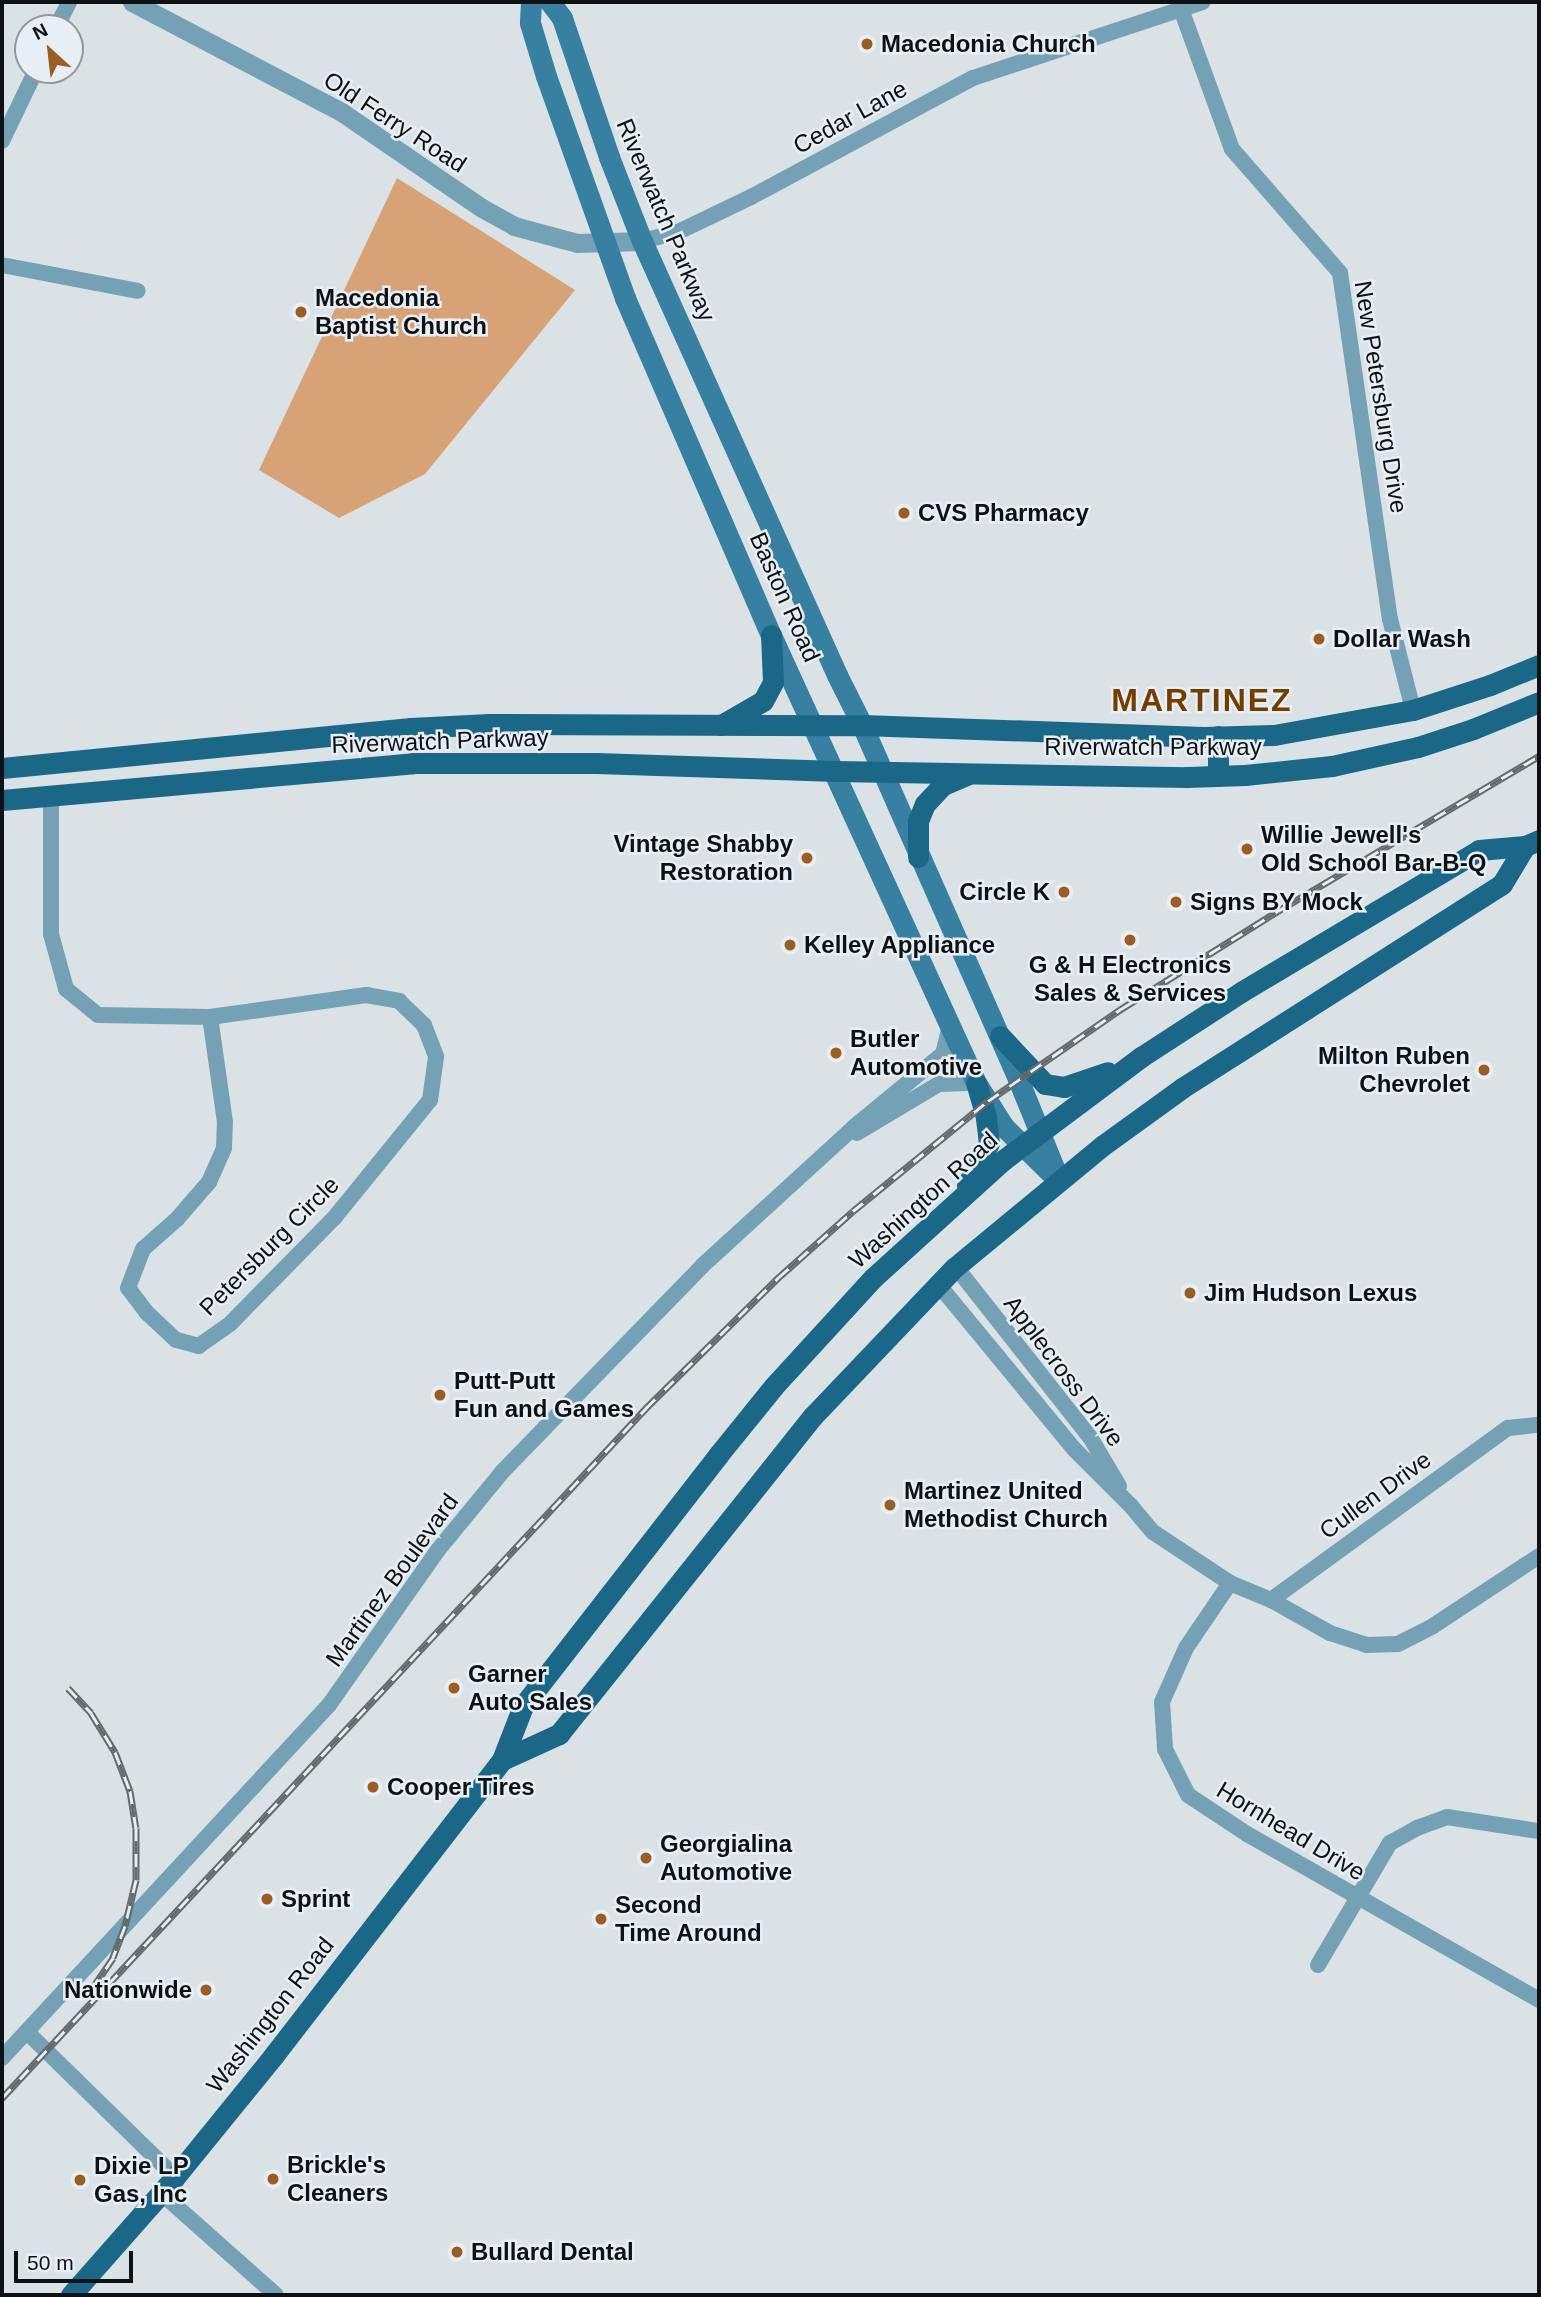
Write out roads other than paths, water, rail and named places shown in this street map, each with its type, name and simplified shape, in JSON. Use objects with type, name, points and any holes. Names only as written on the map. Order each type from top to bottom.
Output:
[{"type":"main road","name":"Baston Road","points":[[531,2],[530,23],[542,65],[625,298],[771,635],[836,771],[976,1083],[1004,1127],[1059,1181]]},
{"type":"main road","name":"Riverwatch Parkway","points":[[550,2],[562,18],[642,241],[1000,1036],[1059,1181]]},
{"type":"main road","points":[[719,727],[762,701],[773,682],[771,635]]},
{"type":"main road","name":"Riverwatch Parkway","points":[[2,768],[411,729],[593,723],[719,727],[862,725],[1218,736],[1274,734],[1413,710],[1490,685],[1539,665]]},
{"type":"main road","name":"Riverwatch Parkway","points":[[2,800],[413,763],[596,763],[882,772],[1218,776],[1287,771],[1361,760],[1473,729],[1539,702]]},
{"type":"main road","points":[[1218,736],[1218,776]]},
{"type":"main road","points":[[918,857],[918,821],[931,796],[943,785],[974,773]]},
{"type":"main road","name":"Washington Road","points":[[71,2295],[168,2184],[502,1760],[523,1706],[774,1386],[873,1278],[960,1198],[1023,1145],[1130,1064],[1241,992],[1479,850],[1532,843]]},
{"type":"main road","name":"Washington Road","points":[[502,1760],[559,1734],[813,1416],[956,1267],[1059,1181],[1182,1088],[1502,884],[1532,843]]},
{"type":"main road","points":[[1000,1036],[1038,1079],[1056,1086],[1064,1087],[1130,1064]]},
{"type":"main road","points":[[960,1198],[989,1143],[986,1117],[976,1083]]},
{"type":"street","name":"Old Ferry Road","points":[[131,2],[343,113],[482,208],[514,226],[577,243],[642,241]]},
{"type":"street","name":"Cedar Lane","points":[[642,241],[678,232],[751,197],[973,78],[1203,2]]},
{"type":"street","name":"New Petersburg Drive","points":[[1181,9],[1232,149],[1340,273],[1390,619],[1413,710]]},
{"type":"street","points":[[2,141],[29,84]]},
{"type":"street","points":[[2,265],[138,291]]},
{"type":"street","name":"Petersburg Circle","points":[[51,796],[51,934],[66,989],[98,1015],[210,1017],[366,995],[399,1002],[424,1025],[436,1057],[430,1100],[413,1124],[325,1227],[230,1324],[199,1346],[176,1340],[147,1313],[128,1288],[143,1249],[177,1219],[209,1181],[224,1148],[225,1122],[210,1017]]},
{"type":"street","name":"Martinez Boulevard","points":[[2,2059],[329,1705],[438,1550],[502,1472],[702,1266],[854,1127],[943,1054],[950,1025]]},
{"type":"street","name":"Martinez Boulevard","points":[[836,1145],[879,1123],[939,1084],[976,1083]]},
{"type":"street","name":"Applecross Drive","points":[[956,1267],[1090,1437],[1131,1506]]},
{"type":"street","name":"Applecross Drive","points":[[939,1284],[1074,1449],[1153,1532],[1230,1583],[1271,1600],[1330,1633],[1366,1645],[1398,1644],[1433,1626],[1539,1556]]},
{"type":"street","name":"Cullen Drive","points":[[1271,1600],[1508,1428],[1539,1425]]},
{"type":"street","name":"Hornhead Drive","points":[[1230,1583],[1186,1648],[1162,1702],[1165,1749],[1188,1795],[1247,1834],[1539,2000]]},
{"type":"street","points":[[1318,1965],[1390,1843],[1447,1816],[1539,1831]]},
{"type":"street","points":[[27,2032],[168,2184],[276,2295]]},
{"type":"railway","points":[[2,2098],[646,1408],[779,1277],[853,1211],[988,1101],[1121,1009],[1278,911],[1539,756]]},
{"type":"railway","points":[[68,1688],[91,1713],[115,1752],[130,1791],[136,1828],[136,1880],[125,1926],[113,1958],[87,1996]]},
{"type":"place","name":"Macedonia Church","points":[[867,44]]},
{"type":"place","name":"Macedonia Baptist Church","points":[[301,312]]},
{"type":"place","name":"CVS Pharmacy","points":[[904,513]]},
{"type":"place","name":"Dollar Wash","points":[[1319,639]]},
{"type":"place","name":"Willie Jewell's Old School Bar-B-Q","points":[[1247,849]]},
{"type":"place","name":"Vintage Shabby Restoration","points":[[807,858]]},
{"type":"place","name":"Circle K","points":[[1064,892]]},
{"type":"place","name":"Signs BY Mock","points":[[1176,902]]},
{"type":"place","name":"G & H Electronics Sales & Services","points":[[1130,940]]},
{"type":"place","name":"Kelley Appliance","points":[[790,945]]},
{"type":"place","name":"Butler Automotive","points":[[836,1053]]},
{"type":"place","name":"Milton Ruben Chevrolet","points":[[1484,1070]]},
{"type":"place","name":"Jim Hudson Lexus","points":[[1190,1293]]},
{"type":"place","name":"Putt-Putt Fun and Games","points":[[440,1395]]},
{"type":"place","name":"Martinez United Methodist Church","points":[[890,1505]]},
{"type":"place","name":"Garner Auto Sales","points":[[454,1688]]},
{"type":"place","name":"Cooper Tires","points":[[373,1787]]},
{"type":"place","name":"Georgialina Automotive","points":[[646,1858]]},
{"type":"place","name":"Sprint","points":[[267,1899]]},
{"type":"place","name":"Second Time Around","points":[[601,1919]]},
{"type":"place","name":"Nationwide","points":[[206,1990]]},
{"type":"place","name":"Brickle's Cleaners","points":[[273,2179]]},
{"type":"place","name":"Dixie LP Gas, Inc","points":[[80,2180]]},
{"type":"place","name":"Bullard Dental","points":[[457,2252]]},
{"type":"district","name":"MARTINEZ","points":[[1202,700]]}]
